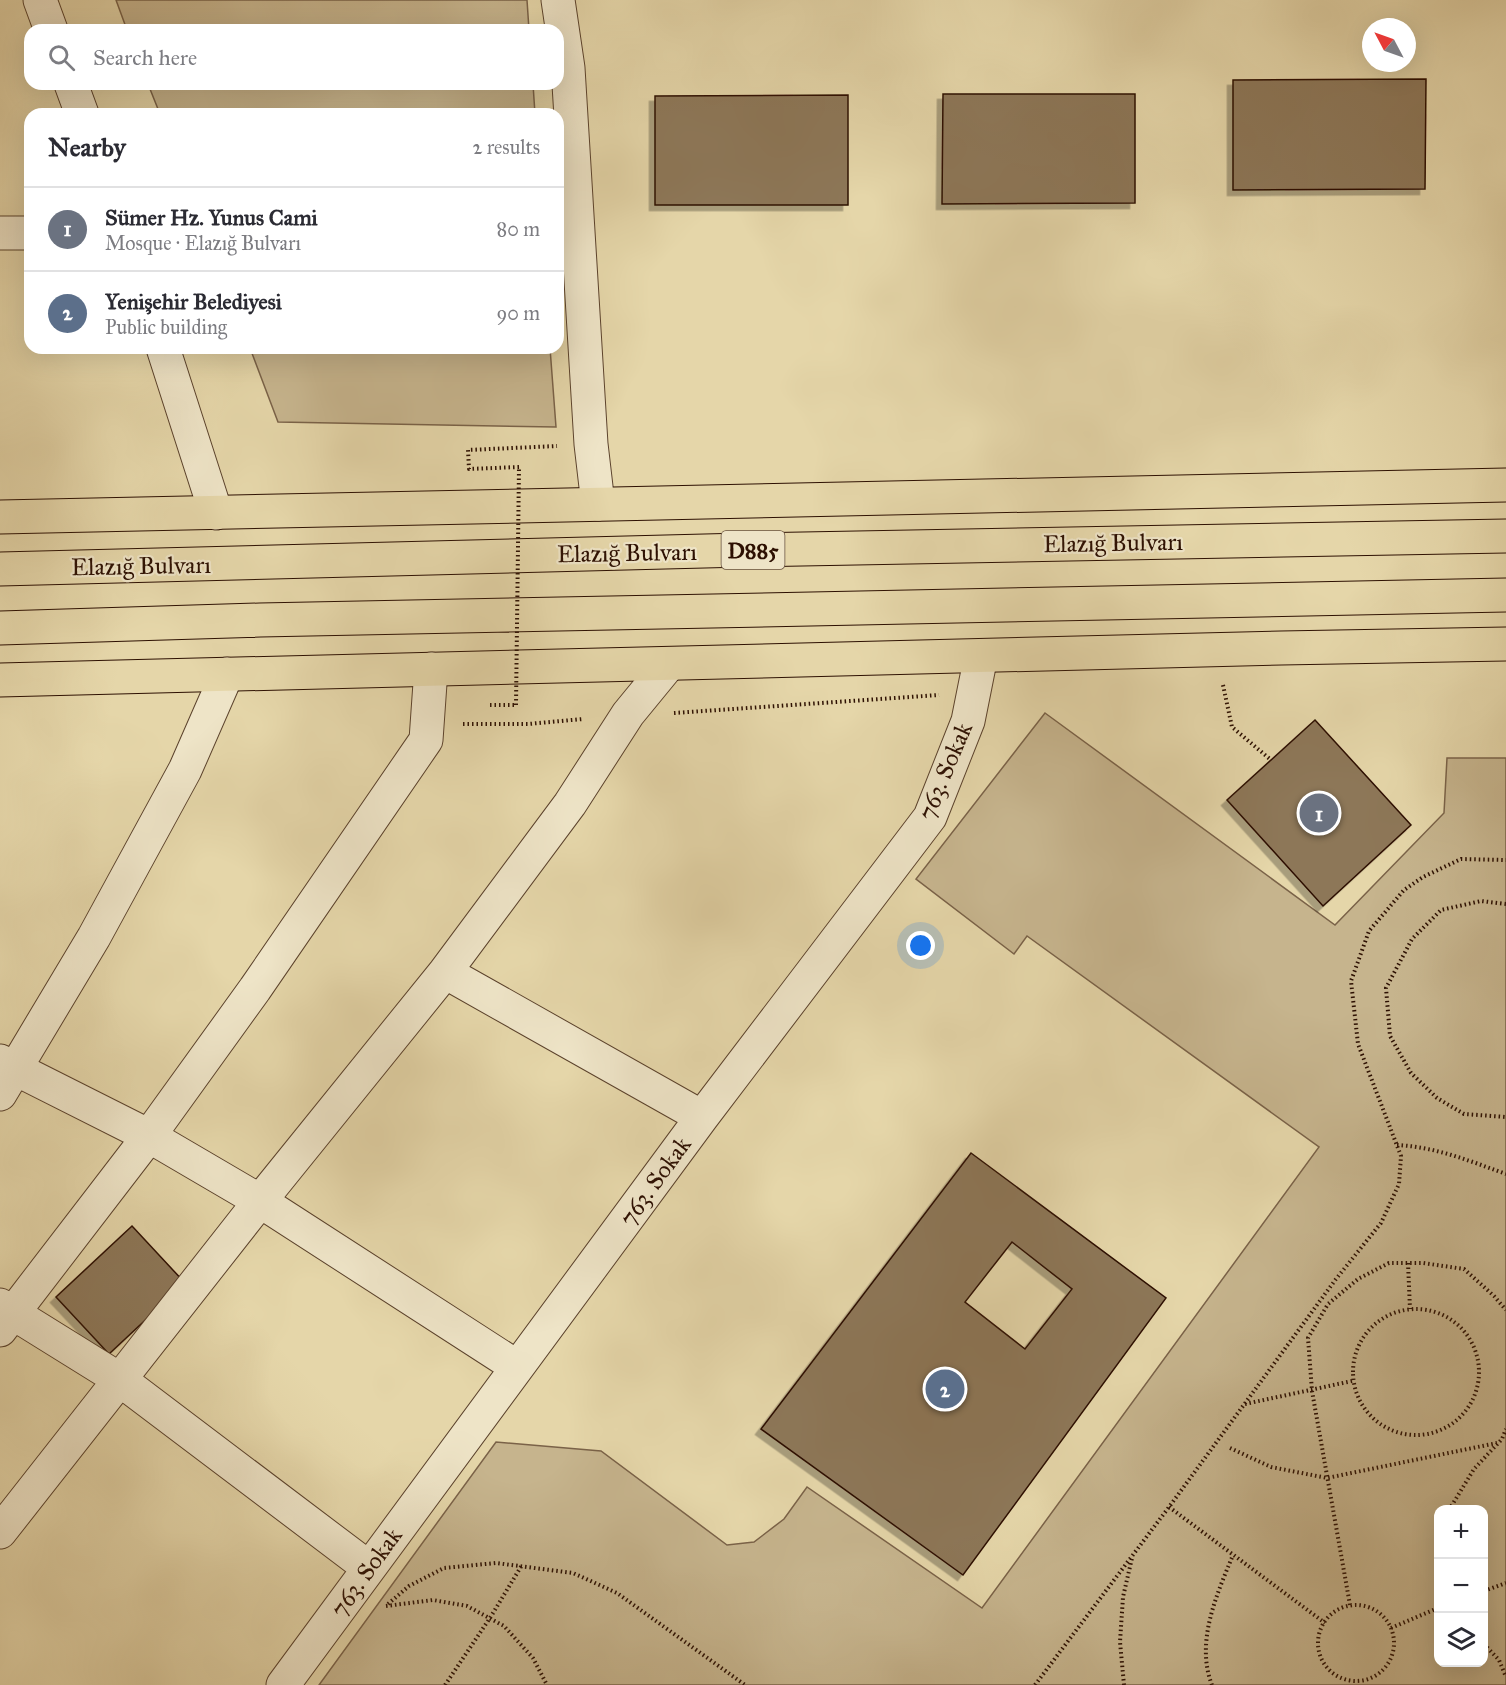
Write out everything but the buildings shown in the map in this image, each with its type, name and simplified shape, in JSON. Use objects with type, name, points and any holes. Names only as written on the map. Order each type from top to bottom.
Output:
[{"type":"highway","points":[[0,517],[1506,485]]},
{"type":"highway","name":"Elazığ Bulvarı","points":[[0,569],[744,550],[1506,536]]},
{"type":"highway","points":[[0,628],[1506,595]]},
{"type":"highway","points":[[0,680],[1506,644]]},
{"type":"street","points":[[40,0],[49,24]]},
{"type":"street","points":[[558,0],[562,24]]},
{"type":"street","points":[[564,41],[568,68],[591,444],[598,504]]},
{"type":"street","points":[[73,90],[80,108]]},
{"type":"street","points":[[0,233],[24,233]]},
{"type":"street","points":[[165,354],[216,513]]},
{"type":"street","name":"763. Sokak","points":[[283,1685],[702,1117],[930,817],[968,721],[981,656]]},
{"type":"street","points":[[0,1532],[260,1201],[445,972],[570,804],[628,714],[669,664]]},
{"type":"street","points":[[369,1568],[119,1379],[4,1316],[149,1136],[255,989],[426,740],[431,669]]},
{"type":"street","points":[[227,674],[185,770],[94,937],[5,1074],[149,1136],[260,1201],[517,1366]]},
{"type":"street","points":[[445,972],[702,1117]]},
{"type":"path","points":[[484,705],[516,705],[519,467],[469,469],[468,450],[506,450],[591,444]]},
{"type":"path","points":[[1211,686],[1235,685]]},
{"type":"path","points":[[1223,686],[1232,727],[1271,760]]},
{"type":"path","points":[[463,715],[463,725],[528,724],[628,714],[675,713],[974,692]]},
{"type":"path","points":[[1035,1685],[1336,1280],[1381,1223],[1399,1184],[1401,1156],[1358,1044],[1351,981],[1369,931],[1404,890],[1424,877],[1461,859],[1506,860]]},
{"type":"path","points":[[1506,904],[1481,901],[1441,910],[1412,939],[1386,988],[1390,1036],[1411,1073],[1437,1098],[1464,1114],[1506,1117]]},
{"type":"path","points":[[1397,1145],[1422,1146],[1506,1174]]},
{"type":"path","points":[[1350,1605],[1312,1391],[1308,1338],[1328,1304],[1358,1280],[1389,1263],[1423,1263],[1464,1269],[1506,1310]]},
{"type":"path","points":[[1408,1263],[1410,1309]]},
{"type":"path","points":[[1410,1309],[1432,1310],[1452,1319],[1467,1334],[1477,1353],[1480,1374],[1475,1395],[1465,1414],[1448,1428],[1428,1436],[1407,1436],[1388,1430],[1370,1418],[1358,1401],[1353,1381],[1353,1360],[1360,1341],[1373,1325],[1390,1314],[1410,1309]]},
{"type":"path","points":[[1244,1404],[1353,1381]]},
{"type":"path","points":[[1451,1505],[1474,1468],[1502,1439],[1506,1429]]},
{"type":"path","points":[[1230,1448],[1271,1467],[1327,1478],[1497,1443]]},
{"type":"path","points":[[1169,1507],[1325,1623]]},
{"type":"path","points":[[1212,1685],[1209,1678],[1205,1642],[1217,1594],[1233,1555]]},
{"type":"path","points":[[1124,1685],[1120,1642],[1123,1598],[1132,1556]]},
{"type":"path","points":[[547,1685],[533,1658],[504,1626],[467,1606],[434,1600],[386,1606],[409,1586],[444,1568],[496,1563],[573,1573],[617,1593],[745,1685]]},
{"type":"path","points":[[445,1685],[522,1565]]},
{"type":"path","points":[[1488,1590],[1506,1583]]},
{"type":"path","points":[[1350,1605],[1362,1605],[1374,1609],[1391,1628],[1394,1641],[1393,1653],[1387,1665],[1367,1680],[1356,1683],[1341,1678],[1323,1662],[1319,1651],[1318,1638],[1325,1623],[1338,1609],[1350,1605]]},
{"type":"path","points":[[1391,1628],[1434,1610]]},
{"type":"path","points":[[1488,1648],[1499,1660],[1506,1677]]},
{"type":"shaded area","points":[[116,0],[527,0],[529,24],[125,24]]},
{"type":"shaded area","points":[[150,90],[533,90],[535,108],[158,108]]},
{"type":"shaded area","points":[[252,354],[550,354],[556,427],[278,422]]},
{"type":"shaded area","points":[[1045,713],[1335,925],[1444,813],[1447,758],[1506,758],[1506,1685],[319,1685],[496,1442],[601,1451],[727,1545],[754,1542],[784,1519],[807,1487],[982,1608],[1319,1147],[1027,936],[1014,954],[916,879]]},
{"type":"place","name":"Sümer Hz. Yunus Cami","points":[[1319,813]]},
{"type":"place","name":"Yenişehir Belediyesi","points":[[945,1389]]}]
